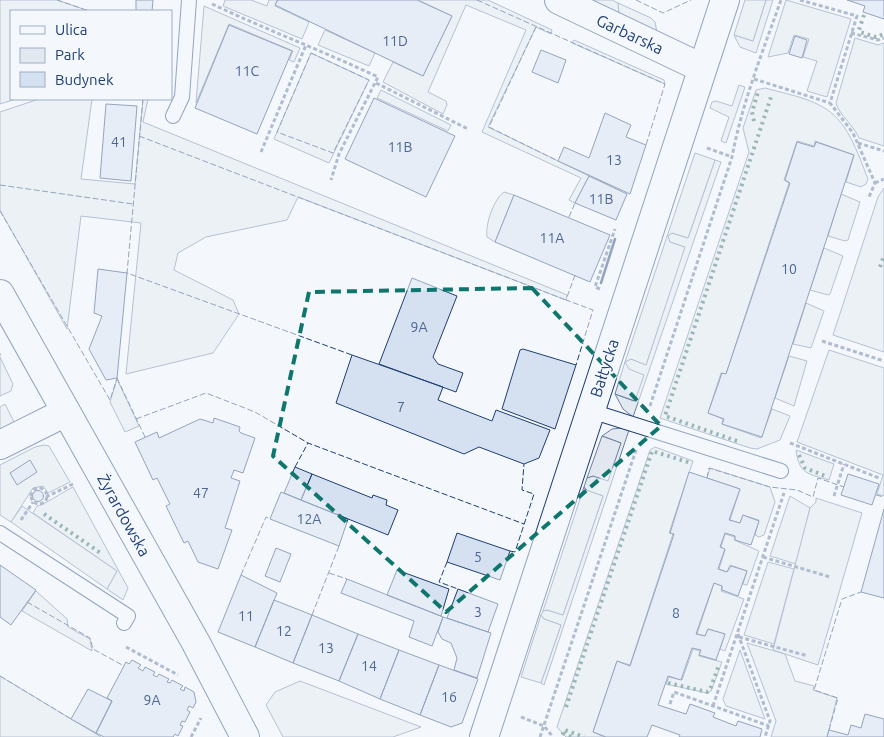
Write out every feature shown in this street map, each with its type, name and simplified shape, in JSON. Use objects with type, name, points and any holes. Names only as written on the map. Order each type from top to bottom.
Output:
[{"type":"street","name":"Garbarska","points":[[559,0],[702,68]]},
{"type":"street","name":"Bałtycka","points":[[488,736],[591,411],[702,68],[726,0]]},
{"type":"street","name":"Żyrardowska","points":[[0,294],[196,643],[245,737]]},
{"type":"street","points":[[0,445],[66,412]]},
{"type":"lane","points":[[173,116],[182,97],[189,0]]},
{"type":"lane","points":[[591,411],[781,471]]},
{"type":"lane","points":[[0,533],[128,616],[124,623]]},
{"type":"path","points":[[205,0],[258,26],[320,49],[378,77],[339,154],[331,180]]},
{"type":"path","points":[[729,166],[737,131],[781,0]]},
{"type":"path","points":[[800,0],[857,16],[830,103]]},
{"type":"path","points":[[852,33],[878,40],[884,38]]},
{"type":"path","points":[[261,152],[306,45]]},
{"type":"path","points":[[754,79],[830,103],[858,142],[875,183],[869,197]]},
{"type":"path","points":[[376,83],[468,129]]},
{"type":"path","points":[[858,142],[884,152]]},
{"type":"path","points":[[875,183],[884,180]]},
{"type":"path","points":[[595,287],[615,229]]},
{"type":"path","points":[[822,340],[884,361]]},
{"type":"path","points":[[790,443],[879,478]]},
{"type":"path","points":[[834,496],[844,464]]},
{"type":"path","points":[[46,497],[45,492],[38,488],[31,495],[33,502],[38,504],[45,501],[46,497],[76,482]]},
{"type":"path","points":[[713,706],[739,635],[785,488]]},
{"type":"path","points":[[763,558],[830,577]]},
{"type":"path","points":[[739,635],[808,656]]},
{"type":"path","points":[[739,635],[770,721],[765,737]]},
{"type":"path","points":[[126,647],[184,678]]},
{"type":"path","points":[[670,704],[674,692],[769,726]]},
{"type":"path","points":[[191,737],[205,711]]},
{"type":"path","points":[[518,716],[544,726],[553,737]]},
{"type":"highlighted area","points":[[532,288],[661,426],[446,612],[273,456],[309,292]]},
{"type":"green space","points":[[0,0],[57,0],[86,10],[10,10],[10,100],[13,100],[0,104]]},
{"type":"green space","points":[[225,0],[251,0],[267,6],[269,0],[277,0],[275,6],[309,22],[302,39],[223,6]]},
{"type":"green space","points":[[418,0],[488,0],[552,30],[551,34],[536,27],[488,127],[589,176],[575,203],[569,200],[581,178],[482,132],[526,30],[466,5],[428,92],[446,101],[447,105],[443,114],[383,82],[393,62],[423,76],[452,16]]},
{"type":"green space","points":[[766,0],[773,0],[756,53],[740,47],[734,35],[753,41]]},
{"type":"green space","points":[[786,0],[851,19],[827,97],[807,91],[817,61],[803,57],[809,39],[794,35],[788,53],[768,57]]},
{"type":"green space","points":[[618,3],[651,18],[655,22],[657,32],[619,15]]},
{"type":"green space","points":[[204,6],[300,48],[294,62],[289,60],[293,51],[229,24],[196,103]]},
{"type":"green space","points":[[325,30],[375,53],[369,66],[318,45]]},
{"type":"green space","points":[[855,38],[878,45],[884,43],[884,146],[859,138],[837,107],[836,103]]},
{"type":"green space","points":[[574,40],[664,80],[665,84],[572,43]]},
{"type":"green space","points":[[311,53],[369,80],[329,163],[274,139]]},
{"type":"green space","points":[[739,85],[745,87],[726,143],[721,141],[729,117],[710,108],[712,102],[716,101],[732,106]]},
{"type":"green space","points":[[765,88],[808,100],[830,112],[845,128],[868,179],[866,184],[861,187],[846,182],[854,155],[815,141],[814,146],[797,141],[784,180],[789,183],[726,374],[721,373],[708,413],[723,419],[722,424],[761,438],[772,409],[790,416],[780,440],[757,449],[660,418],[749,152],[743,128],[756,90]]},
{"type":"green space","points":[[381,90],[451,125],[448,131],[377,98]]},
{"type":"green space","points":[[36,100],[92,100],[81,179],[135,184],[143,100],[148,100],[143,122],[567,295],[566,300],[298,197],[287,220],[206,237],[178,253],[174,270],[233,300],[239,314],[213,353],[126,374],[141,223],[81,216],[67,329],[0,210],[0,112]]},
{"type":"green space","points":[[715,160],[721,162],[633,417],[623,409],[615,394],[634,401],[625,362],[631,359],[646,365],[684,247],[670,242],[667,236],[672,233],[688,238]]},
{"type":"green space","points":[[884,188],[884,352],[833,335],[878,197]]},
{"type":"green space","points":[[504,192],[514,195],[495,242],[487,237],[487,225],[497,200]]},
{"type":"green space","points":[[841,194],[860,202],[848,240],[845,241],[828,236]]},
{"type":"green space","points":[[824,248],[843,256],[830,294],[828,295],[810,290]]},
{"type":"green space","points":[[806,303],[824,311],[811,348],[793,344]]},
{"type":"green space","points":[[829,350],[884,368],[884,496],[877,494],[883,475],[797,442]]},
{"type":"green space","points":[[789,356],[807,361],[794,406],[775,398]]},
{"type":"green space","points":[[0,357],[13,384],[11,391],[0,396]]},
{"type":"green space","points":[[117,379],[139,426],[125,432],[110,402]]},
{"type":"green space","points":[[622,428],[629,430],[544,685],[541,683],[561,625],[544,619],[541,615],[543,611],[547,610],[563,615],[603,496],[586,490],[584,487],[587,478],[593,476],[621,443],[602,436],[612,429]]},
{"type":"green space","points":[[49,446],[70,482],[48,493],[43,486],[33,488],[11,522],[0,515],[0,465],[35,447]]},
{"type":"green space","points":[[655,447],[693,461],[669,533],[673,534],[630,665],[617,661],[593,732],[604,737],[566,737],[557,727],[650,450]]},
{"type":"green space","points":[[796,450],[834,464],[829,480],[806,472],[799,464]]},
{"type":"green space","points":[[710,468],[770,487],[775,502],[764,535],[759,537],[755,535],[759,520],[743,515],[740,523],[730,520],[740,489],[707,478]]},
{"type":"green space","points":[[73,487],[128,588],[123,600],[107,589],[117,571],[33,513],[37,506]]},
{"type":"green space","points":[[790,496],[810,508],[796,564],[770,556]]},
{"type":"green space","points":[[725,534],[735,537],[734,540],[759,551],[747,585],[743,584],[747,571],[730,565],[727,572],[719,569],[725,550],[721,547]]},
{"type":"green space","points":[[768,562],[794,569],[774,644],[744,635]]},
{"type":"green space","points":[[714,583],[722,586],[721,591],[744,599],[725,651],[720,649],[725,634],[708,629],[705,636],[697,634]]},
{"type":"green space","points":[[36,591],[67,619],[68,627],[90,639],[92,651],[22,611]]},
{"type":"green space","points":[[747,643],[785,654],[795,681],[814,686],[813,690],[837,698],[827,737],[771,737],[776,721]]},
{"type":"green space","points":[[693,649],[700,651],[699,656],[722,662],[711,691],[707,693],[666,684],[669,677],[682,680]]},
{"type":"green space","points":[[740,650],[765,719],[726,706],[723,699]]},
{"type":"green space","points":[[0,676],[101,737],[0,737]]},
{"type":"green space","points":[[300,681],[421,727],[393,737],[283,737],[266,705],[275,692]]},
{"type":"shaded area","points":[[586,0],[612,0],[618,3],[619,15]]},
{"type":"shaded area","points":[[745,0],[766,0],[753,41],[734,35]]},
{"type":"shaded area","points":[[695,153],[715,160],[688,238],[672,233],[668,236],[670,242],[685,247],[646,365],[631,359],[625,362]]},
{"type":"shaded area","points":[[625,362],[629,369],[644,375],[635,401],[615,394]]},
{"type":"shaded area","points":[[5,404],[15,424],[0,432],[0,407]]},
{"type":"shaded area","points":[[602,436],[621,443],[608,481],[593,476],[587,478]]},
{"type":"shaded area","points":[[584,487],[586,490],[603,496],[563,615],[547,610],[543,611]]},
{"type":"shaded area","points":[[816,498],[862,513],[818,665],[773,650],[810,508],[816,502]]},
{"type":"shaded area","points":[[22,506],[117,571],[107,589],[11,522]]},
{"type":"shaded area","points":[[541,615],[544,619],[561,625],[541,683],[521,677]]},
{"type":"building","points":[[136,0],[153,0],[152,10],[136,10]]},
{"type":"building","points":[[278,0],[417,0],[452,16],[423,76],[275,5]]},
{"type":"building","points":[[847,0],[884,0],[884,19],[863,12],[865,6]]},
{"type":"building","points":[[229,25],[292,51],[257,134],[195,108]]},
{"type":"building","points":[[795,36],[807,40],[802,58],[789,54]]},
{"type":"building","points":[[541,50],[566,60],[558,83],[532,72]]},
{"type":"building","points":[[374,98],[455,136],[426,197],[345,159]]},
{"type":"building","points":[[106,104],[137,106],[131,181],[100,178]]},
{"type":"building","points":[[605,113],[631,125],[626,137],[646,145],[630,194],[558,161],[564,147],[589,158]]},
{"type":"building","points":[[797,142],[814,147],[816,142],[854,155],[762,437],[722,424],[724,419],[708,413],[722,373],[726,374],[790,183],[785,180]]},
{"type":"building","points":[[589,176],[627,194],[616,220],[575,203]]},
{"type":"building","points":[[514,195],[610,235],[590,282],[495,242]]},
{"type":"building","points":[[98,269],[127,273],[117,378],[106,380],[89,349],[102,316],[94,313]]},
{"type":"building","points":[[412,278],[457,296],[433,357],[438,364],[463,373],[456,392],[379,364]]},
{"type":"building","points":[[523,349],[576,365],[555,429],[502,409],[520,350]]},
{"type":"building","points":[[352,355],[443,387],[438,400],[492,421],[496,410],[550,430],[539,458],[524,464],[479,447],[464,454],[336,403]]},
{"type":"building","points":[[214,418],[240,427],[239,431],[241,433],[255,438],[243,473],[234,470],[231,478],[240,481],[225,528],[232,530],[218,569],[198,562],[188,541],[184,543],[166,506],[170,504],[157,478],[153,480],[135,442],[157,432],[159,438],[200,419],[213,423]]},
{"type":"building","points":[[30,460],[37,472],[17,485],[10,473]]},
{"type":"building","points":[[295,467],[312,474],[301,500],[284,493]]},
{"type":"building","points":[[689,472],[740,489],[729,520],[740,523],[743,515],[759,521],[751,545],[735,540],[735,536],[725,533],[720,547],[725,549],[718,569],[727,572],[731,566],[747,571],[738,596],[722,590],[722,586],[714,583],[696,634],[705,636],[708,629],[725,634],[716,660],[699,655],[701,650],[692,648],[681,680],[668,676],[658,705],[686,714],[690,704],[715,713],[713,717],[736,726],[738,721],[762,729],[760,737],[679,737],[680,735],[652,725],[647,737],[606,737],[593,732],[617,661],[630,666],[674,534],[670,533]]},
{"type":"building","points":[[312,474],[372,498],[373,495],[387,500],[386,505],[398,510],[388,535],[301,500]]},
{"type":"building","points":[[848,474],[879,484],[872,505],[841,495]]},
{"type":"building","points":[[36,491],[40,491],[43,496],[42,500],[36,501],[33,498],[33,494]]},
{"type":"building","points":[[281,492],[348,519],[339,546],[270,519]]},
{"type":"building","points":[[884,509],[884,598],[861,592]]},
{"type":"building","points":[[457,533],[510,551],[500,580],[447,562]]},
{"type":"building","points":[[276,548],[291,554],[280,582],[265,576]]},
{"type":"building","points":[[0,565],[36,590],[11,625],[0,617]]},
{"type":"building","points":[[397,570],[449,589],[441,616],[387,595]]},
{"type":"building","points":[[241,575],[277,593],[255,647],[218,632]]},
{"type":"building","points":[[347,579],[443,617],[432,646],[409,637],[414,621],[341,593]]},
{"type":"building","points":[[458,589],[498,604],[488,632],[447,618]]},
{"type":"building","points":[[274,600],[312,615],[293,663],[255,647]]},
{"type":"building","points":[[312,615],[358,634],[339,681],[293,663]]},
{"type":"building","points":[[443,617],[491,633],[477,678],[454,670],[457,658],[451,643],[442,639],[438,632]]},
{"type":"building","points":[[358,634],[399,650],[380,699],[339,681]]},
{"type":"building","points":[[399,650],[439,665],[420,715],[380,699]]},
{"type":"building","points":[[132,660],[141,665],[138,668],[143,671],[145,667],[155,672],[153,675],[157,677],[159,674],[169,679],[167,682],[170,683],[172,680],[183,686],[180,689],[184,691],[185,687],[194,692],[196,702],[193,708],[189,706],[187,710],[190,712],[185,722],[182,721],[180,725],[183,726],[178,736],[175,734],[173,737],[104,737],[96,733],[112,701],[107,698],[126,662],[129,664]]},
{"type":"building","points":[[439,665],[478,679],[462,723],[451,727],[420,715]]},
{"type":"building","points":[[88,689],[112,701],[96,733],[71,719]]},
{"type":"building","points":[[865,714],[884,719],[884,737],[827,737],[829,730],[848,735],[851,725],[861,728]]},
{"type":"hedge","points":[[864,15],[860,32],[876,37],[884,34]]},
{"type":"hedge","points":[[754,121],[752,112],[758,92]]},
{"type":"hedge","points":[[737,441],[665,416],[772,94]]},
{"type":"hedge","points":[[880,267],[884,256]]},
{"type":"hedge","points":[[566,707],[652,451],[691,463]]},
{"type":"hedge","points":[[799,455],[805,468],[828,477]]},
{"type":"hedge","points":[[44,514],[102,554]]},
{"type":"hedge","points":[[668,683],[707,692],[710,690],[719,665]]},
{"type":"hedge","points":[[571,737],[563,733],[565,730],[584,737]]},
{"type":"fence","points":[[57,0],[86,10]]},
{"type":"fence","points":[[477,0],[665,84],[646,145]]},
{"type":"fence","points":[[636,0],[663,13],[691,0]]},
{"type":"fence","points":[[536,27],[489,127],[558,161]]},
{"type":"fence","points":[[311,53],[369,80],[333,153],[277,132],[311,53]]},
{"type":"fence","points":[[143,100],[127,273],[352,355]]},
{"type":"fence","points":[[139,136],[566,300]]},
{"type":"fence","points":[[0,185],[133,204]]},
{"type":"fence","points":[[569,217],[575,203]]},
{"type":"fence","points":[[0,211],[110,400],[117,378]]},
{"type":"fence","points":[[575,275],[566,300],[593,310],[576,365]]},
{"type":"fence","points":[[117,378],[145,437]]},
{"type":"fence","points":[[136,419],[206,393],[255,412],[308,443],[524,524]]},
{"type":"fence","points":[[295,467],[308,443]]},
{"type":"fence","points":[[510,551],[515,552],[534,494],[522,490],[524,464]]},
{"type":"fence","points":[[707,478],[709,468],[770,487],[797,490],[813,497],[818,478],[844,487]]},
{"type":"fence","points":[[876,495],[884,497]]},
{"type":"fence","points":[[241,575],[266,517],[270,519]]},
{"type":"fence","points":[[312,615],[339,546]]},
{"type":"fence","points":[[447,562],[439,582],[458,589]]},
{"type":"fence","points":[[329,573],[347,579]]},
{"type":"fence","points":[[829,730],[838,698],[814,690],[842,599],[861,592]]},
{"type":"fence","points":[[27,602],[90,638],[93,649],[124,666]]},
{"type":"fence","points":[[0,676],[71,719]]},
{"type":"wall","points":[[601,283],[615,239]]}]
